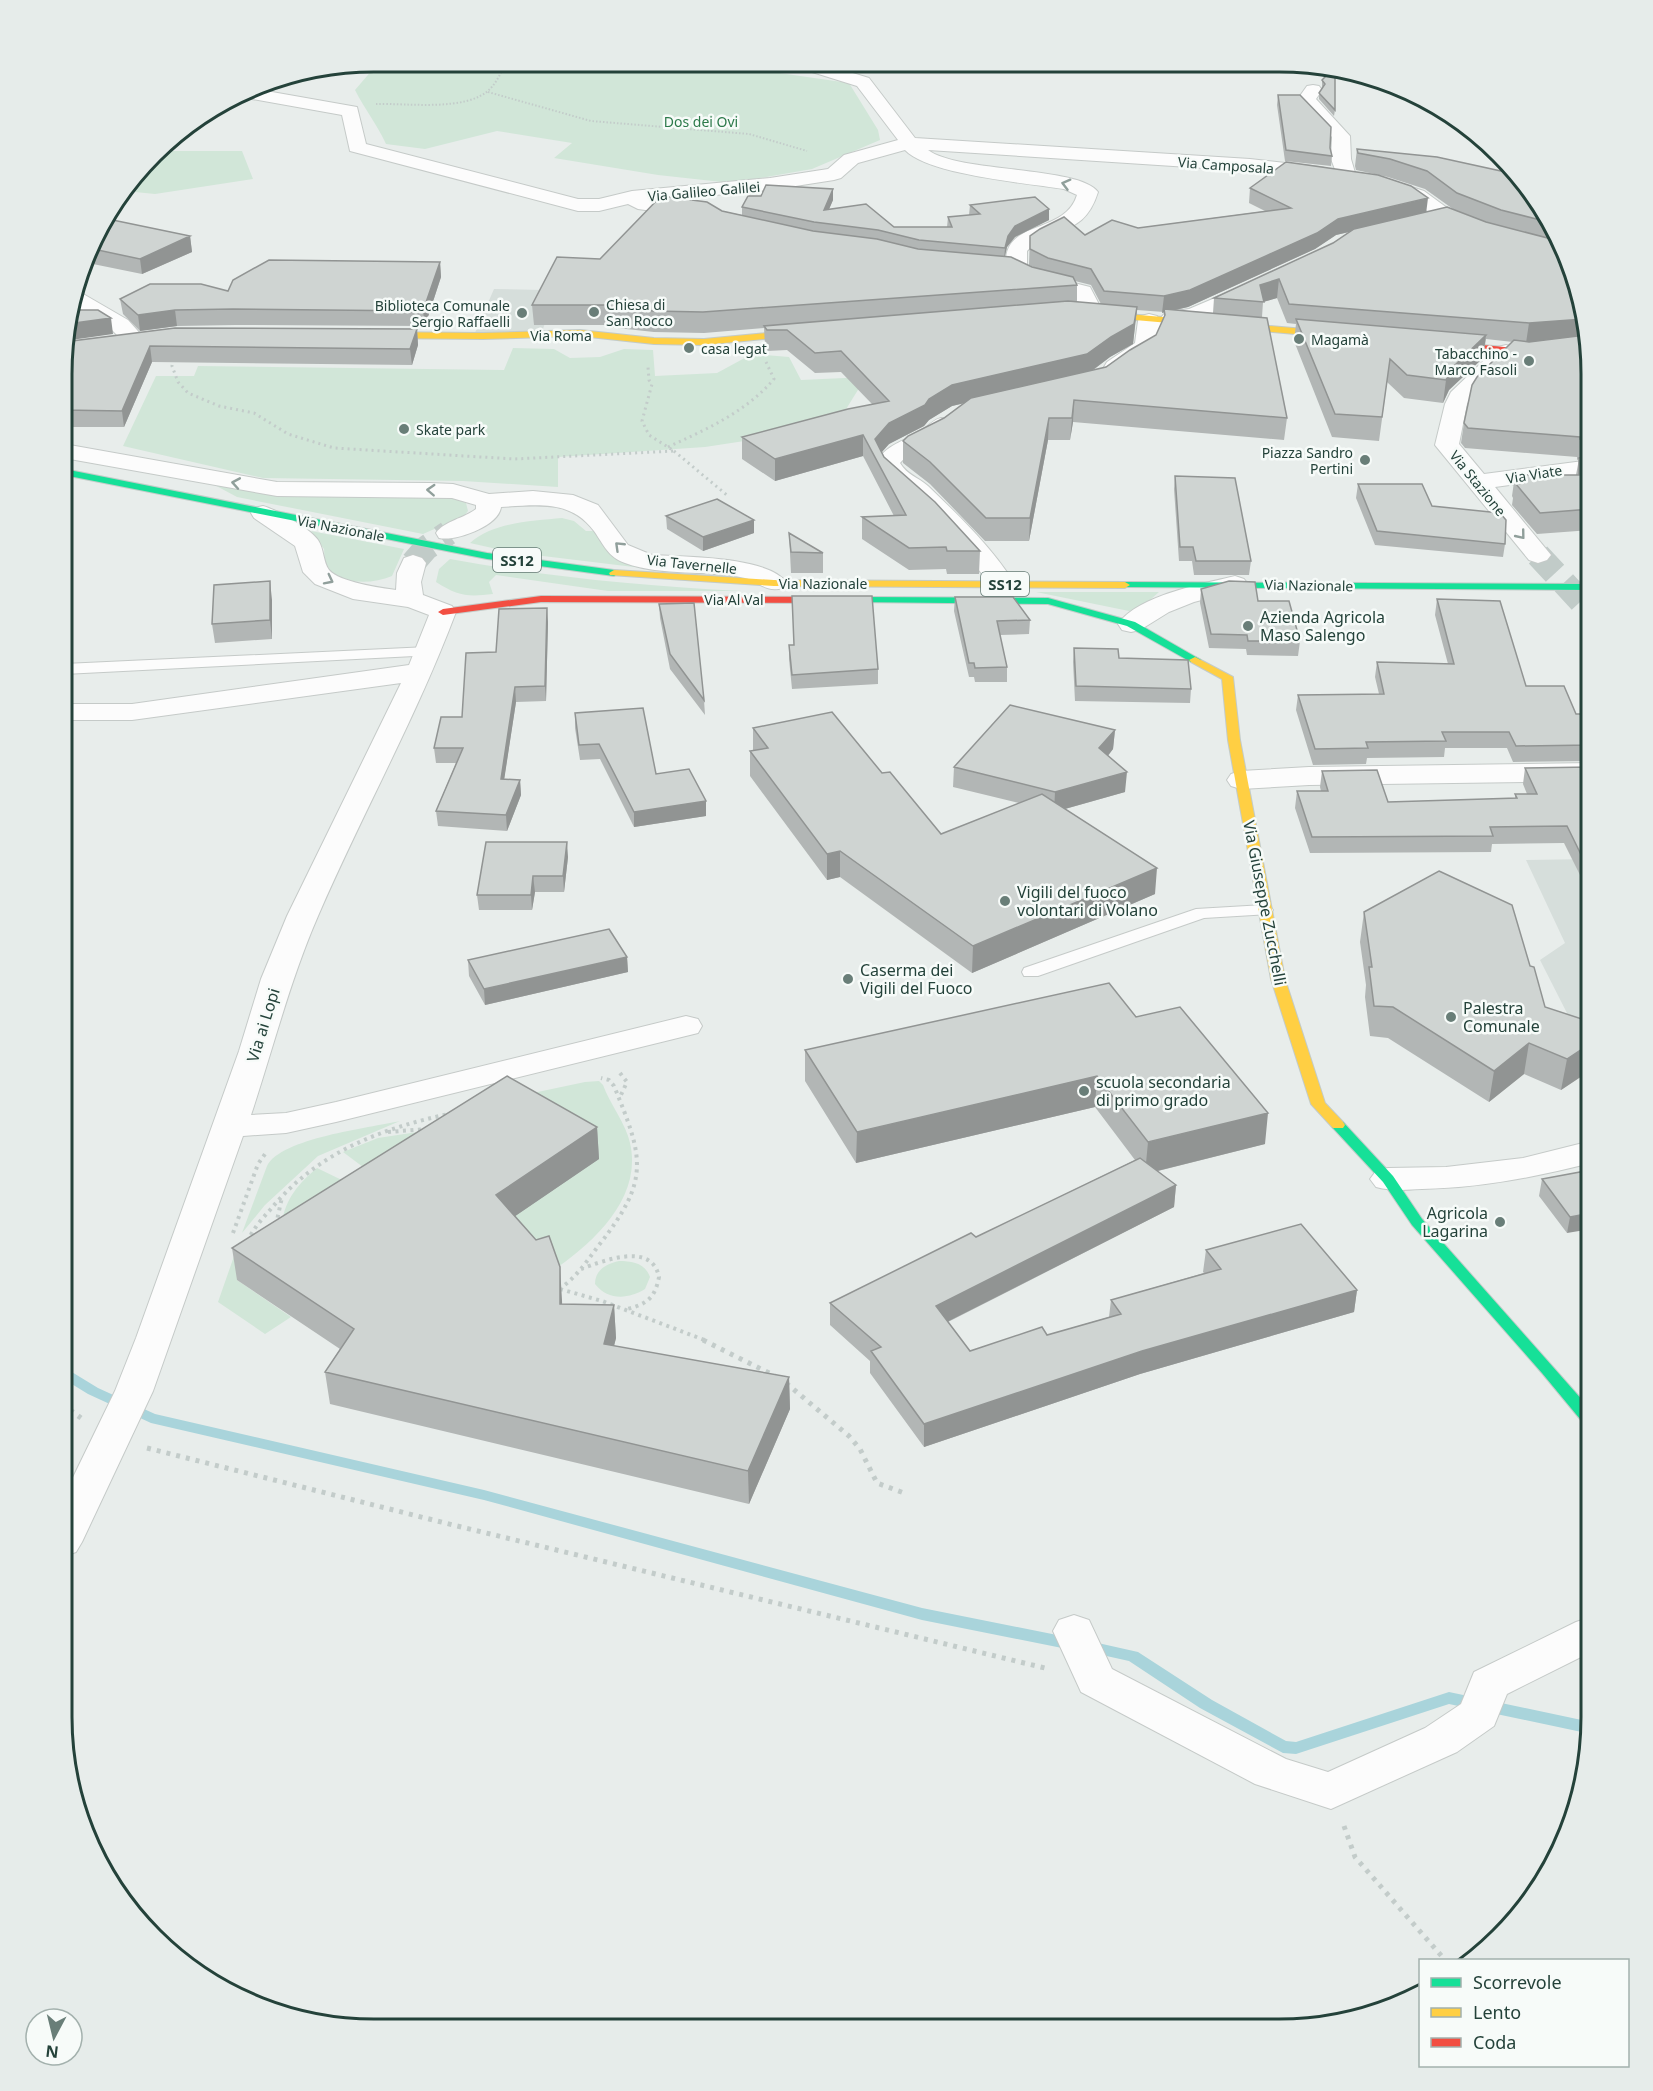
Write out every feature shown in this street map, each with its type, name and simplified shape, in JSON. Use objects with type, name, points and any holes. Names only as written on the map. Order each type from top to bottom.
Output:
[{"type":"street","points":[[831,72],[863,82],[909,142],[925,157],[960,166],[1069,184],[1088,192],[1085,208],[1064,225],[1032,237],[1016,259],[993,267]]},
{"type":"street","points":[[1313,90],[1306,100],[1341,136],[1341,159],[1346,176]]},
{"type":"street","points":[[258,95],[350,111],[357,147],[578,205],[599,205],[632,197]]},
{"type":"street","name":"Via Galileo Galilei","points":[[632,197],[770,184],[834,174],[851,159],[909,142]]},
{"type":"street","name":"Via Camposala","points":[[909,142],[1250,165],[1346,176],[1381,183],[1417,195],[1447,217],[1491,234]]},
{"type":"street","name":"Via Galileo Galilei","points":[[632,197],[638,203],[714,214]]},
{"type":"street","points":[[1419,224],[1447,217]]},
{"type":"street","points":[[1016,259],[1039,281],[1083,291],[1084,314],[1353,337]]},
{"type":"street","points":[[1095,382],[1119,363],[1145,349],[1159,321],[1195,314],[1276,277]]},
{"type":"street","points":[[81,300],[120,325],[128,340],[177,335]]},
{"type":"street","name":"Via Roma","points":[[354,335],[483,336],[580,333],[654,341],[704,342],[827,331]]},
{"type":"street","points":[[1424,343],[1526,352],[1579,345]]},
{"type":"street","name":"Via Stazione","points":[[1507,350],[1462,392],[1456,404],[1447,445],[1538,555]]},
{"type":"street","points":[[961,413],[938,427],[934,433],[898,451],[888,462],[895,476],[915,487],[966,537],[988,562],[1002,584]]},
{"type":"street","name":"Via Tavernelle","points":[[72,453],[277,489],[430,490],[453,491],[488,501],[533,498],[564,500],[588,510],[604,527],[619,550],[633,557],[650,562],[752,571],[774,583]]},
{"type":"street","points":[[72,460],[176,480],[194,488],[208,502]]},
{"type":"street","name":"Via Viate","points":[[1477,482],[1581,468]]},
{"type":"street","name":"Via Nazionale","points":[[72,474],[487,556],[554,566],[674,578],[774,583],[1581,587]]},
{"type":"street","points":[[448,533],[475,522],[489,511],[488,501]]},
{"type":"street","points":[[72,712],[132,712],[424,662],[443,612],[413,600],[362,593],[324,579],[316,572],[307,542],[263,513]]},
{"type":"street","points":[[413,563],[407,584],[408,592],[413,600]]},
{"type":"street","points":[[1131,624],[1160,606],[1185,596],[1235,584]]},
{"type":"street","name":"Via Al Val","points":[[443,612],[541,599],[1048,601],[1131,624]]},
{"type":"street","name":"Via Giuseppe Zucchelli","points":[[1131,624],[1227,677],[1234,740],[1278,979],[1318,1104],[1388,1179],[1417,1222],[1581,1409]]},
{"type":"street","name":"Via ai Lopi","points":[[72,1520],[110,1438],[135,1391],[229,1127],[277,979],[298,925],[424,662]]},
{"type":"street","points":[[1241,780],[1309,776],[1581,772]]},
{"type":"street","points":[[229,1127],[286,1123],[336,1112],[686,1026]]},
{"type":"street","points":[[1388,1179],[1446,1178],[1523,1169],[1581,1154]]},
{"type":"street","points":[[1086,1657],[1271,1772],[1330,1791],[1441,1740],[1484,1699],[1581,1639]]},
{"type":"lane","points":[[72,669],[424,662]]},
{"type":"lane","points":[[1031,972],[1202,913],[1264,910]]},
{"type":"path","points":[[350,111],[362,105],[448,103],[478,97],[488,92],[502,72]]},
{"type":"path","points":[[488,92],[591,121],[749,134],[801,149],[851,159]]},
{"type":"path","points":[[177,335],[172,366],[177,382],[188,393],[219,406],[254,413],[288,434],[334,448],[514,459],[674,452]]},
{"type":"path","points":[[668,447],[709,428],[763,394],[774,379],[752,338]]},
{"type":"path","points":[[654,341],[648,368],[652,384],[642,421],[649,435],[668,447],[728,496]]},
{"type":"path","points":[[596,1077],[609,1080],[614,1086],[638,1149],[640,1172],[632,1198],[618,1223],[567,1284],[559,1289],[626,1309],[730,1352],[793,1387],[849,1436],[860,1449],[877,1483],[904,1493]]},
{"type":"path","points":[[461,1113],[468,1119],[462,1130],[435,1151],[368,1178],[351,1190],[316,1225],[299,1237],[279,1246],[262,1250],[247,1245],[248,1238],[299,1178],[330,1154],[381,1133],[437,1116],[461,1113]]},
{"type":"path","points":[[451,1128],[462,1130]]},
{"type":"path","points":[[381,1133],[430,1129]]},
{"type":"path","points":[[233,1233],[258,1164],[267,1152]]},
{"type":"path","points":[[279,1246],[276,1226],[279,1204],[284,1194]]},
{"type":"path","points":[[580,1269],[607,1258],[623,1256],[648,1261],[658,1269],[660,1279],[653,1298],[639,1306],[626,1309]]},
{"type":"path","points":[[72,1411],[110,1438],[465,1528],[1086,1657]]},
{"type":"path","points":[[1330,1791],[1356,1857],[1444,1959]]},
{"type":"shaded area","points":[[494,289],[543,290],[548,315],[540,337],[474,335]]},
{"type":"shaded area","points":[[1581,859],[1581,1026],[1570,1019],[1540,960],[1565,943],[1526,860]]},
{"type":"green space","name":"Dos dei Ovi","points":[[370,72],[374,72],[772,72],[849,83],[878,130],[880,140],[812,169],[731,183],[658,175],[554,158],[572,143],[497,131],[425,149],[386,144],[355,90]]},
{"type":"green space","points":[[170,151],[242,151],[253,179],[155,194],[133,192]]},
{"type":"green space","points":[[513,348],[554,349],[570,358],[600,357],[624,349],[653,350],[655,376],[717,373],[752,354],[789,357],[801,380],[866,377],[843,414],[783,435],[705,447],[558,457],[558,487],[463,481],[263,478],[123,446],[156,376],[194,376],[198,366],[504,370]]},
{"type":"green space","points":[[209,482],[453,497],[466,503],[468,511],[464,516],[423,534],[237,497]]},
{"type":"green space","points":[[562,518],[574,521],[586,531],[594,531],[615,554],[642,568],[510,552],[470,543],[479,536],[501,527]]},
{"type":"green space","points":[[311,531],[404,549],[392,576],[374,581],[356,582],[339,577],[325,566],[324,549]]},
{"type":"green space","points":[[450,559],[596,580],[742,591],[608,591],[496,575],[489,582],[493,594],[469,595],[457,593],[436,582],[439,569]]},
{"type":"green space","points":[[1036,592],[1159,592],[1141,608],[1129,611]]},
{"type":"green space","points":[[599,1081],[628,1136],[632,1163],[629,1183],[622,1201],[597,1234],[551,1272],[495,1229],[598,1159],[458,1109]]},
{"type":"green space","points":[[400,1121],[318,1156],[265,1205],[242,1233],[267,1166],[275,1156],[307,1141]]},
{"type":"green space","points":[[424,1131],[371,1173],[343,1152],[378,1138]]},
{"type":"green space","points":[[317,1168],[350,1184],[282,1223],[286,1206],[294,1192]]},
{"type":"green space","points":[[239,1242],[243,1249],[237,1280],[291,1317],[265,1334],[218,1302]]},
{"type":"green space","points":[[619,1261],[633,1262],[648,1272],[650,1277],[645,1289],[632,1295],[619,1297],[600,1290],[595,1284],[599,1271]]},
{"type":"building","points":[[1326,76],[1335,78],[1335,110],[1319,93],[1325,84],[1322,80]]},
{"type":"building","points":[[1278,95],[1300,95],[1331,127],[1332,156],[1286,150]]},
{"type":"building","points":[[1357,149],[1437,157],[1503,171],[1519,190],[1539,220],[1501,210],[1457,193],[1427,171],[1390,159],[1358,153]]},
{"type":"building","points":[[1286,162],[1378,175],[1411,186],[1428,198],[1338,219],[1317,233],[1190,290],[1164,296],[1104,291],[1091,269],[1048,258],[1030,249],[1030,236],[1064,217],[1085,235],[1112,220],[1138,228],[1291,208],[1250,188]]},
{"type":"building","points":[[766,185],[833,189],[824,210],[866,204],[894,227],[952,227],[948,217],[980,214],[970,205],[1035,197],[1049,209],[1015,226],[1008,236],[1005,248],[919,240],[878,230],[814,222],[742,207],[748,196],[761,196]]},
{"type":"building","points":[[661,196],[707,202],[722,211],[813,231],[877,239],[918,249],[1011,257],[1032,267],[1073,277],[1077,285],[703,312],[653,311],[607,306],[609,305],[532,305],[557,257],[600,259]]},
{"type":"building","points":[[1447,207],[1486,222],[1549,238],[1565,277],[1576,320],[1529,323],[1289,304],[1279,279],[1260,285],[1264,302],[1214,298],[1333,243],[1354,229]]},
{"type":"building","points":[[114,220],[190,236],[140,259],[98,250]]},
{"type":"building","points":[[269,260],[440,262],[423,311],[233,309],[175,310],[138,315],[120,299],[150,284],[201,284],[228,291],[233,280]]},
{"type":"building","points":[[1068,301],[1137,307],[1134,324],[1087,354],[952,385],[929,399],[925,405],[889,423],[875,439],[884,457],[935,502],[980,551],[947,551],[946,547],[909,548],[862,517],[906,515],[863,435],[775,459],[742,437],[848,409],[889,401],[841,351],[815,353],[787,330],[767,330],[764,326]]},
{"type":"building","points":[[1164,309],[1267,318],[1287,418],[1074,400],[1072,418],[1049,418],[1030,518],[986,518],[930,462],[903,441],[908,436],[944,418],[971,398],[1106,367],[1156,335],[1165,315]]},
{"type":"building","points":[[79,310],[98,310],[111,318],[77,323]]},
{"type":"building","points":[[1296,319],[1486,335],[1452,368],[1446,380],[1407,375],[1390,359],[1382,417],[1335,414]]},
{"type":"building","points":[[175,328],[417,329],[410,349],[150,346],[122,411],[72,410],[74,341]]},
{"type":"building","points":[[1578,336],[1581,439],[1580,437],[1468,428],[1464,423],[1472,385],[1477,377],[1514,340],[1529,342]]},
{"type":"building","points":[[1579,458],[1581,458],[1581,510],[1540,513],[1516,484],[1524,483],[1515,475],[1579,475]]},
{"type":"building","points":[[1175,476],[1235,478],[1251,561],[1196,561],[1193,547],[1180,547]]},
{"type":"building","points":[[1358,484],[1422,484],[1432,506],[1500,513],[1506,520],[1505,544],[1377,531]]},
{"type":"building","points":[[717,499],[754,520],[703,537],[666,516]]},
{"type":"building","points":[[789,533],[823,553],[791,552]]},
{"type":"building","points":[[270,581],[270,620],[212,624],[214,585]]},
{"type":"building","points":[[1229,581],[1255,582],[1258,601],[1289,601],[1300,641],[1248,641],[1247,635],[1211,634],[1201,589]]},
{"type":"building","points":[[792,596],[872,596],[878,669],[792,675],[789,645],[794,645]]},
{"type":"building","points":[[955,597],[1013,597],[1030,620],[997,621],[1007,667],[975,668],[974,663],[969,663]]},
{"type":"building","points":[[1437,599],[1500,601],[1526,686],[1564,686],[1576,714],[1581,714],[1581,745],[1516,746],[1509,732],[1442,732],[1446,741],[1366,742],[1368,748],[1315,749],[1298,695],[1384,694],[1377,662],[1454,664]]},
{"type":"building","points":[[694,603],[704,700],[670,654],[659,604]]},
{"type":"building","points":[[547,608],[545,686],[515,687],[501,779],[520,780],[506,815],[436,811],[463,748],[434,748],[441,717],[462,717],[466,653],[496,652],[499,609]]},
{"type":"building","points":[[1074,648],[1118,649],[1119,658],[1188,660],[1191,689],[1076,686]]},
{"type":"building","points":[[1010,705],[1115,730],[1099,748],[1127,772],[1055,792],[954,767]]},
{"type":"building","points":[[643,708],[656,774],[689,769],[706,801],[634,812],[599,744],[579,745],[575,713]]},
{"type":"building","points":[[832,712],[882,773],[890,772],[941,834],[1042,794],[1157,868],[973,946],[840,851],[827,854],[750,751],[768,748],[753,728]]},
{"type":"building","points":[[1581,767],[1581,855],[1567,826],[1490,827],[1493,836],[1312,837],[1297,791],[1328,791],[1322,771],[1377,770],[1388,802],[1517,798],[1515,794],[1537,794],[1525,768]]},
{"type":"building","points":[[486,842],[567,842],[563,876],[533,876],[531,895],[477,895]]},
{"type":"building","name":"Palestra Comunale","points":[[1439,871],[1512,905],[1530,966],[1534,967],[1545,1007],[1581,1019],[1581,1050],[1567,1059],[1529,1043],[1494,1071],[1393,1007],[1374,1006],[1369,967],[1372,967],[1364,912]]},
{"type":"building","points":[[609,929],[627,957],[484,989],[468,960]]},
{"type":"building","points":[[1109,983],[1136,1017],[1180,1007],[1268,1113],[1148,1142],[1097,1076],[857,1132],[805,1050]]},
{"type":"building","points":[[507,1076],[597,1127],[496,1195],[536,1240],[549,1236],[560,1267],[560,1304],[614,1305],[604,1344],[789,1377],[748,1471],[325,1372],[354,1329],[232,1248]]},
{"type":"building","points":[[1140,1158],[1176,1185],[936,1306],[970,1351],[1042,1327],[1047,1335],[1121,1314],[1111,1300],[1221,1269],[1206,1250],[1301,1224],[1357,1290],[1142,1351],[924,1424],[871,1351],[881,1347],[830,1303],[971,1233],[976,1237]]},
{"type":"building","points":[[1581,1172],[1581,1215],[1570,1217],[1542,1179]]},
{"type":"waterway","points":[[72,1377],[93,1391],[151,1418],[484,1495],[922,1614],[1072,1644]]},
{"type":"waterway","points":[[1089,1647],[1133,1656],[1206,1704],[1283,1747],[1296,1748],[1449,1698],[1581,1726]]},
{"type":"tunnel","points":[[413,563],[426,548],[448,533]]},
{"type":"tunnel","points":[[1538,555],[1581,601]]},
{"type":"traffic: fast","points":[[72,474],[487,556],[614,573]]},
{"type":"traffic: fast","points":[[1125,585],[1581,587]]},
{"type":"traffic: fast","points":[[858,600],[1048,601],[1131,624],[1195,660]]},
{"type":"traffic: fast","points":[[1338,1125],[1388,1179],[1417,1222],[1581,1409]]},
{"type":"traffic: slow","points":[[1092,314],[1340,335]]},
{"type":"traffic: slow","points":[[374,335],[483,336],[580,333],[654,341],[704,342],[810,332]]},
{"type":"traffic: slow","points":[[614,573],[774,583],[1125,585]]},
{"type":"traffic: slow","points":[[1195,660],[1227,677],[1234,740],[1278,979],[1318,1104],[1338,1125]]},
{"type":"traffic: jam","points":[[1439,344],[1526,352],[1579,346]]},
{"type":"traffic: jam","points":[[443,612],[541,599],[858,600]]},
{"type":"place","name":"Chiesa di San Rocco","points":[[594,312]]},
{"type":"place","name":"Biblioteca Comunale Sergio Raffaelli","points":[[522,313]]},
{"type":"place","name":"Magamà","points":[[1299,339]]},
{"type":"place","name":"casa legat","points":[[689,348]]},
{"type":"place","name":"Tabacchino - Marco Fasoli","points":[[1529,361]]},
{"type":"place","name":"Skate park","points":[[404,429]]},
{"type":"place","name":"Piazza Sandro Pertini","points":[[1365,460]]},
{"type":"place","name":"Azienda Agricola Maso Salengo","points":[[1248,626]]},
{"type":"place","name":"Vigili del fuoco volontari di Volano","points":[[1005,901]]},
{"type":"place","name":"Caserma dei Vigili del Fuoco","points":[[848,979]]},
{"type":"place","name":"Palestra Comunale","points":[[1451,1017]]},
{"type":"place","name":"scuola secondaria di primo grado","points":[[1084,1091]]},
{"type":"place","name":"Agricola Lagarina","points":[[1500,1222]]}]
